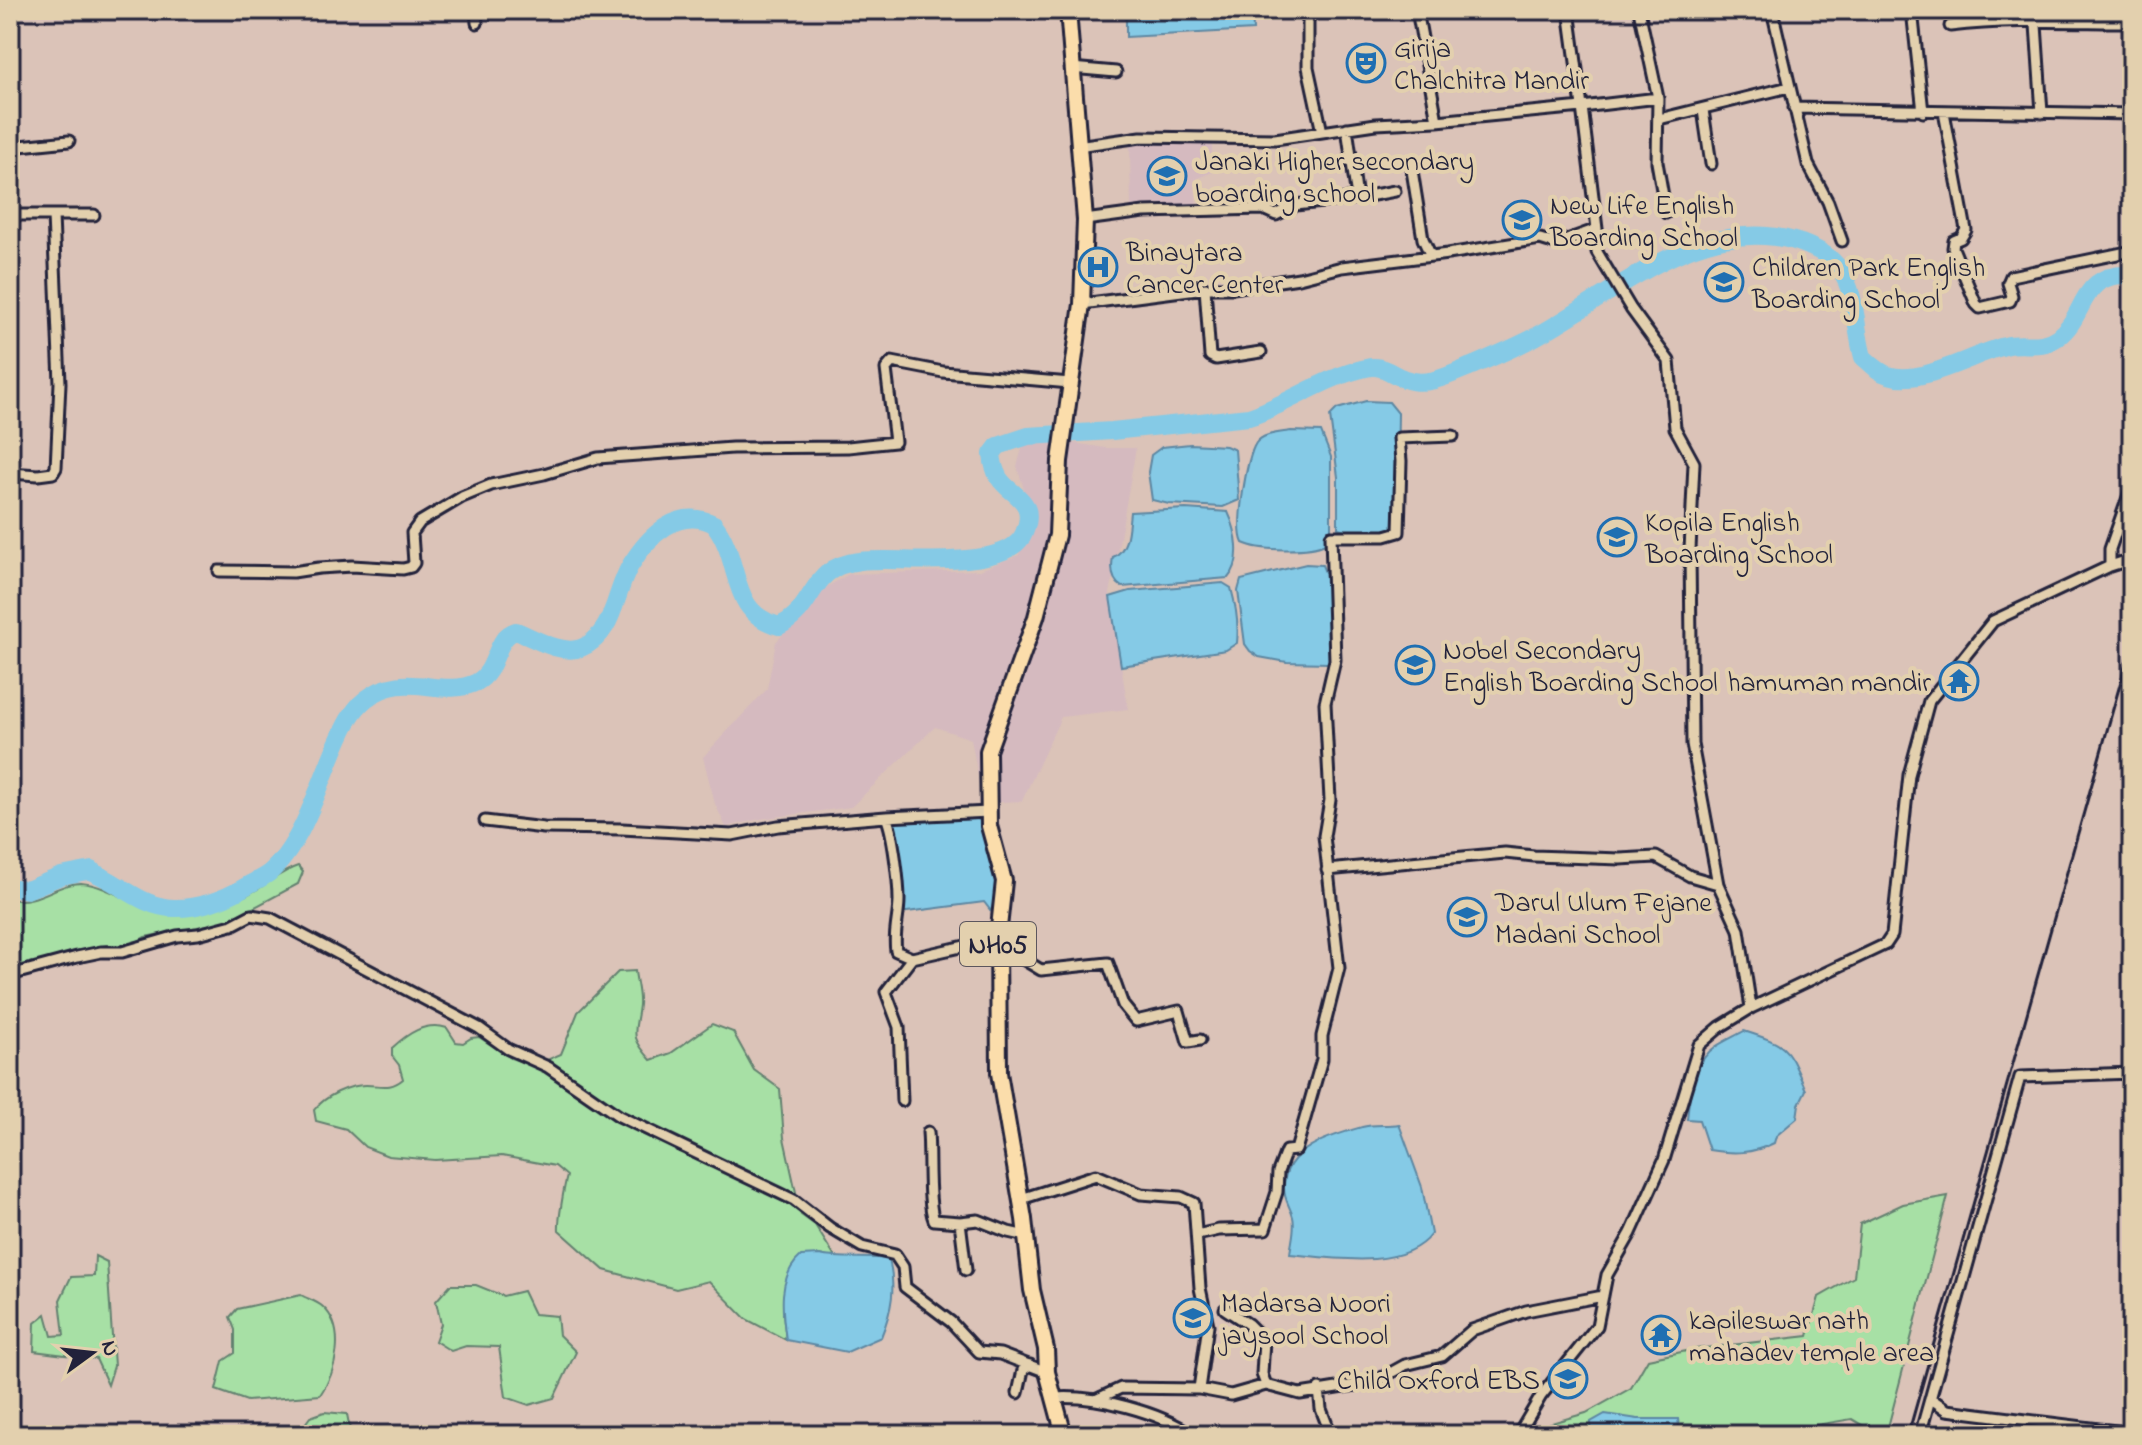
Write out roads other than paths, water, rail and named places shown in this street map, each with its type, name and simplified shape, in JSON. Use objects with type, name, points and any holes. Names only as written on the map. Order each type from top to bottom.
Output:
[{"type":"main road","name":"NH05","points":[[1064,1435],[1047,1372],[1046,1349],[1032,1290],[1021,1199],[999,1073],[998,944],[1004,881],[989,826],[988,751],[1036,617],[1057,535],[1060,461],[1082,304],[1085,220],[1068,10]]},
{"type":"street","points":[[476,10],[477,23]]},
{"type":"street","points":[[1308,10],[1308,67],[1322,132]]},
{"type":"street","points":[[1417,10],[1437,121]]},
{"type":"street","points":[[1569,10],[1597,229],[1597,252],[1631,309],[1669,361],[1675,428],[1694,463],[1690,550],[1692,744],[1718,884],[1739,930],[1751,1008]]},
{"type":"street","points":[[1639,10],[1658,98],[1657,162],[1666,213]]},
{"type":"street","points":[[1772,10],[1808,164],[1828,202],[1842,241]]},
{"type":"street","points":[[1912,10],[1923,112]]},
{"type":"street","points":[[2035,15],[2042,113]]},
{"type":"street","points":[[1950,26],[2035,15],[2051,23],[2132,22]]},
{"type":"street","points":[[1071,68],[1116,72]]},
{"type":"street","points":[[1659,119],[1789,87]]},
{"type":"street","points":[[1077,146],[1141,137],[1275,139],[1376,124],[1437,121],[1658,98]]},
{"type":"street","points":[[1794,108],[2132,114]]},
{"type":"street","points":[[1703,110],[1711,164]]},
{"type":"street","points":[[1944,112],[1966,230],[1961,238],[1954,241],[1953,248],[1980,308],[2010,301],[2012,296],[2008,283],[2011,276],[2132,251]]},
{"type":"street","points":[[1347,128],[1357,198]]},
{"type":"street","points":[[10,147],[69,141]]},
{"type":"street","points":[[1411,164],[1423,239],[1431,256]]},
{"type":"street","points":[[1085,220],[1144,212],[1263,209],[1276,215],[1296,205],[1395,191]]},
{"type":"street","points":[[10,215],[94,215]]},
{"type":"street","points":[[10,473],[38,475],[53,473],[56,468],[60,383],[53,216]]},
{"type":"street","points":[[1082,304],[1205,288],[1233,288],[1299,278],[1342,267],[1540,239],[1556,244],[1597,229]]},
{"type":"street","points":[[1205,288],[1210,356],[1216,359],[1261,352]]},
{"type":"street","points":[[219,571],[293,572],[352,566],[403,569],[414,563],[412,533],[420,522],[446,505],[491,485],[598,458],[742,447],[848,447],[895,442],[886,369],[892,362],[943,372],[1070,383]]},
{"type":"street","points":[[1197,1235],[1219,1230],[1265,1229],[1277,1192],[1278,1172],[1286,1151],[1296,1150],[1322,1059],[1322,1036],[1339,968],[1324,836],[1330,800],[1325,703],[1335,660],[1331,536],[1385,536],[1399,532],[1399,438],[1453,436]]},
{"type":"street","points":[[2110,566],[2110,549],[2132,486]]},
{"type":"street","points":[[1518,1435],[1541,1396],[1597,1326],[1607,1275],[1631,1233],[1664,1160],[1699,1045],[1720,1027],[1751,1008],[1886,944],[1892,935],[1909,775],[1929,701],[1993,621],[2110,566],[2132,559]]},
{"type":"street","points":[[485,821],[544,828],[732,835],[789,824],[989,812]]},
{"type":"street","points":[[886,817],[891,827],[898,876],[896,951],[912,958],[978,943],[998,944],[1041,970],[1108,963],[1123,1005],[1136,1021],[1179,1011],[1188,1042],[1200,1040]]},
{"type":"street","points":[[1327,870],[1505,853],[1620,859],[1656,857],[1690,876],[1718,884]]},
{"type":"street","points":[[14,974],[77,957],[122,952],[177,936],[198,934],[232,925],[251,915],[270,918],[479,1028],[508,1049],[548,1067],[619,1116],[794,1200],[830,1228],[862,1247],[895,1255],[903,1267],[905,1287],[951,1322],[979,1352],[1000,1354],[1047,1372]]},
{"type":"street","points":[[902,1101],[899,1027],[886,992],[912,958]]},
{"type":"street","points":[[1920,1435],[2020,1077],[2132,1073]]},
{"type":"street","points":[[928,1132],[930,1209],[934,1220],[978,1220],[1026,1236]]},
{"type":"street","points":[[1021,1199],[1096,1175],[1141,1194],[1181,1197],[1194,1203],[1200,1288],[1208,1325],[1199,1389]]},
{"type":"street","points":[[960,1222],[966,1270]]},
{"type":"street","points":[[1095,1400],[1121,1388],[1199,1389],[1231,1395],[1266,1385],[1300,1394],[1381,1380],[1405,1365],[1442,1356],[1472,1330],[1526,1311],[1603,1296]]},
{"type":"street","points":[[1225,1309],[1248,1324],[1264,1340],[1262,1374],[1266,1385]]},
{"type":"street","points":[[1018,1393],[1023,1370],[1030,1365]]},
{"type":"street","points":[[1319,1389],[1321,1409],[1331,1435]]},
{"type":"street","points":[[1055,1398],[1095,1400],[1157,1417],[1193,1435]]},
{"type":"street","points":[[1930,1398],[1947,1410],[2132,1433]]},
{"type":"water","points":[[1126,10],[1252,10],[1253,30],[1126,37]]},
{"type":"water","points":[[1366,401],[1389,402],[1398,413],[1396,526],[1377,533],[1338,528],[1338,477],[1330,416],[1337,409]]},
{"type":"water","points":[[1291,431],[1321,432],[1331,457],[1331,529],[1325,544],[1284,550],[1243,543],[1241,509],[1252,451],[1263,437]]},
{"type":"water","points":[[1190,444],[1226,446],[1235,450],[1239,500],[1223,507],[1152,500],[1148,472],[1151,455],[1162,447]]},
{"type":"water","points":[[1186,509],[1228,512],[1234,528],[1237,555],[1228,578],[1122,587],[1116,581],[1112,565],[1113,557],[1125,544],[1130,512]]},
{"type":"water","points":[[1306,564],[1322,565],[1327,577],[1328,663],[1287,662],[1259,657],[1245,644],[1238,591],[1241,580]]},
{"type":"water","points":[[1223,583],[1231,588],[1233,595],[1237,643],[1226,650],[1121,666],[1110,597],[1130,591]]},
{"type":"water","points":[[972,816],[985,823],[1001,876],[991,911],[984,902],[899,913],[899,863],[894,822],[898,819]]},
{"type":"water","points":[[1744,1031],[1786,1050],[1806,1090],[1797,1118],[1776,1136],[1774,1143],[1742,1152],[1709,1150],[1699,1120],[1687,1119],[1694,1080],[1708,1053]]},
{"type":"water","points":[[1399,1124],[1422,1187],[1431,1234],[1419,1246],[1385,1258],[1346,1259],[1290,1254],[1294,1221],[1284,1188],[1291,1163],[1311,1146],[1336,1135],[1367,1126]]},
{"type":"water","points":[[801,1256],[889,1259],[892,1298],[881,1337],[847,1352],[786,1340],[783,1295],[788,1274]]},
{"type":"water","points":[[1605,1414],[1638,1419],[1678,1419],[1680,1435],[1589,1435],[1591,1422]]},
{"type":"waterway","points":[[10,887],[27,890],[61,876],[92,870],[161,907],[200,905],[235,892],[269,873],[291,847],[346,726],[366,699],[395,686],[450,688],[477,682],[489,670],[504,640],[516,631],[556,648],[573,650],[592,642],[607,623],[637,555],[655,535],[676,521],[701,519],[714,524],[723,538],[743,597],[762,619],[779,626],[801,609],[821,579],[843,565],[877,560],[975,558],[997,554],[1014,545],[1024,533],[1028,513],[1021,500],[996,472],[992,454],[998,446],[1028,436],[1249,417],[1336,378],[1372,367],[1414,381],[1440,378],[1535,337],[1629,280],[1695,247],[1730,238],[1765,236],[1801,243],[1818,250],[1836,265],[1846,279],[1863,357],[1881,372],[1901,377],[1931,373],[2005,346],[2051,341],[2068,328],[2093,287],[2102,280],[2132,275]]},
{"type":"railway","points":[[1908,1435],[2132,642]]},
{"type":"place","name":"Girija Chalchitra Mandir","points":[[1366,63]]},
{"type":"place","name":"Janaki Higher secondary boarding school","points":[[1167,176]]},
{"type":"place","name":"New Life English Boarding School","points":[[1522,220]]},
{"type":"place","name":"Binaytara Cancer Center","points":[[1098,267]]},
{"type":"place","name":"Children Park English Boarding School","points":[[1724,282]]},
{"type":"place","name":"Kopila English Boarding School","points":[[1617,537]]},
{"type":"place","name":"Nobel Secondary English Boarding School","points":[[1415,665]]},
{"type":"place","name":"hamuman mandir","points":[[1959,681]]},
{"type":"place","name":"Darul Ulum Fejane Madani School","points":[[1467,917]]},
{"type":"place","name":"Madarsa Noori jaysool School","points":[[1193,1318]]},
{"type":"place","name":"kapileswar nath mahadev temple area","points":[[1661,1335]]},
{"type":"place","name":"Child Oxford EBS","points":[[1568,1379]]}]
